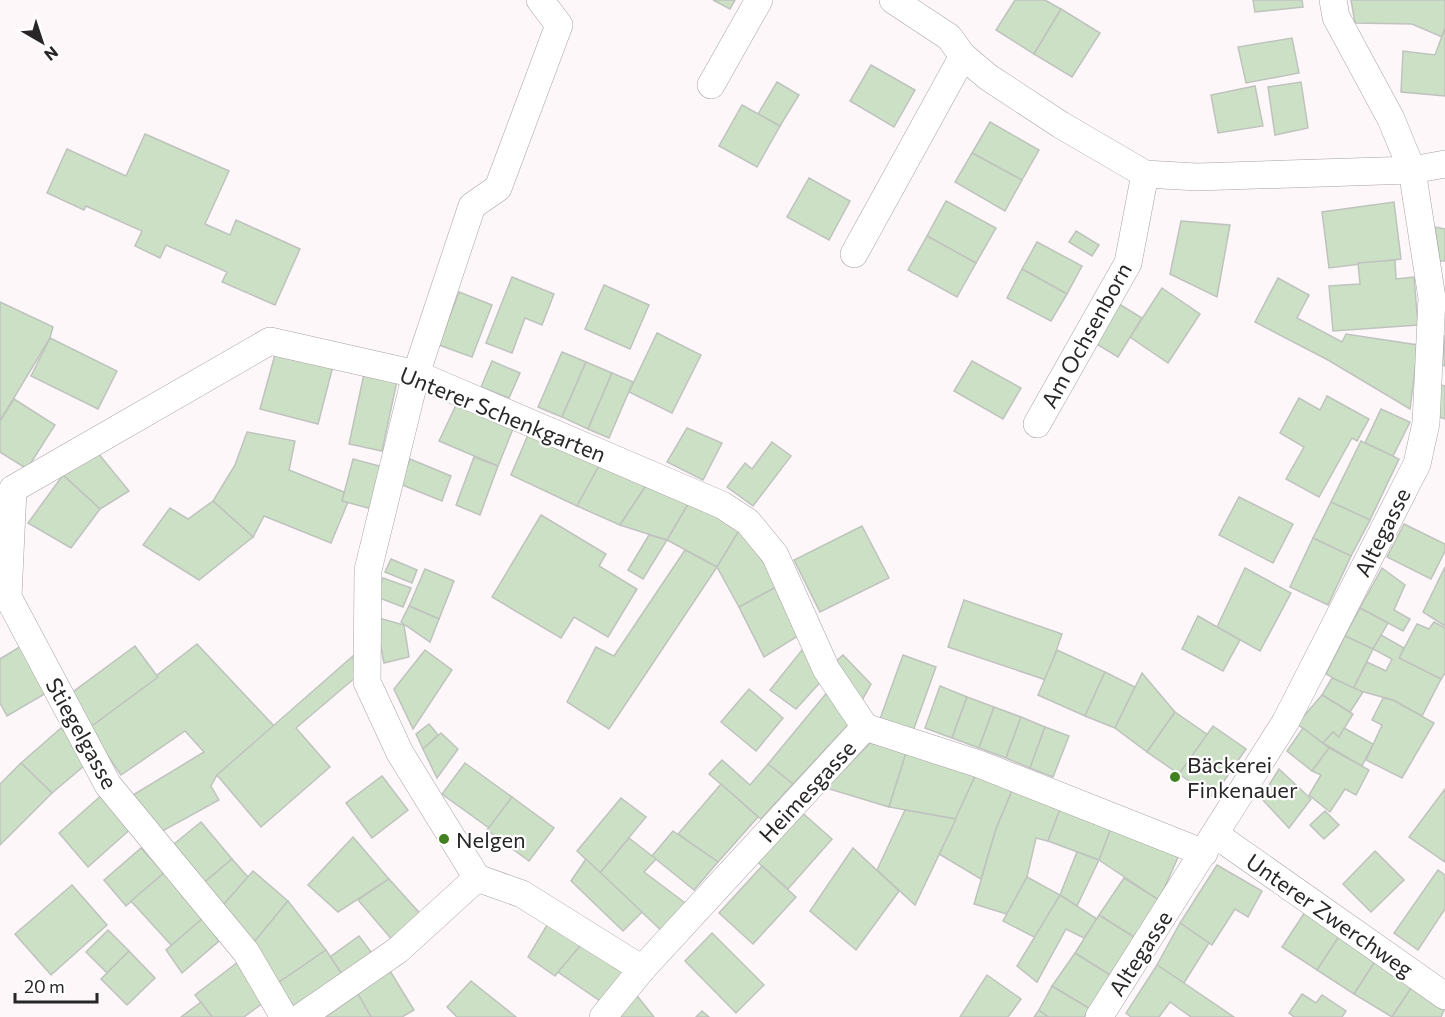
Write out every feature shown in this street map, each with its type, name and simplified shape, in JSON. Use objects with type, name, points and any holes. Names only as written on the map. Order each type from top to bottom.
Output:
[{"type":"street","points":[[540,0],[559,25],[498,188],[472,206],[416,374],[368,570],[367,682],[400,753],[477,878],[522,894],[642,969]]},
{"type":"street","points":[[711,85],[759,0]]},
{"type":"street","points":[[893,0],[949,37],[963,56],[988,77],[1052,119],[1145,174],[1197,177],[1412,170],[1445,164]]},
{"type":"street","name":"Altegasse","points":[[1099,1017],[1286,721],[1417,464],[1426,423],[1432,298],[1412,170],[1391,119],[1345,37],[1336,17],[1333,0]]},
{"type":"street","points":[[854,254],[963,56]]},
{"type":"street","name":"Am Ochsenborn","points":[[1037,424],[1128,263],[1145,174]]},
{"type":"street","name":"Unterer Schenkgarten","points":[[7,485],[270,341],[416,374],[722,505],[748,522],[776,555],[826,669],[866,727]]},
{"type":"street","name":"Stiegelgasse","points":[[7,485],[4,602],[108,785],[246,952],[284,1017]]},
{"type":"street","name":"Heimesgasse","points":[[603,1017],[642,969],[866,727],[1210,844]]},
{"type":"street","name":"Unterer Zwerchweg","points":[[1210,844],[1445,996]]},
{"type":"street","points":[[301,1017],[398,950],[477,878]]},
{"type":"building","points":[[713,0],[735,0],[730,9]]},
{"type":"building","points":[[1015,0],[1045,0],[1061,9],[1034,54],[996,30]]},
{"type":"building","points":[[1253,0],[1302,0],[1303,7],[1255,12]]},
{"type":"building","points":[[1351,0],[1445,0],[1445,28],[1442,37],[1412,24],[1355,23]]},
{"type":"building","points":[[1061,9],[1100,33],[1072,77],[1034,54]]},
{"type":"building","points":[[1445,28],[1445,96],[1401,92],[1403,51],[1435,55]]},
{"type":"building","points":[[1292,38],[1299,73],[1246,83],[1238,47]]},
{"type":"building","points":[[871,65],[915,90],[894,127],[850,101]]},
{"type":"building","points":[[777,82],[799,95],[780,126],[758,114]]},
{"type":"building","points":[[1301,82],[1308,128],[1275,135],[1268,87]]},
{"type":"building","points":[[1255,86],[1263,126],[1218,133],[1211,95]]},
{"type":"building","points":[[742,105],[780,126],[757,167],[719,146]]},
{"type":"building","points":[[990,122],[1039,150],[1022,180],[972,153]]},
{"type":"building","points":[[145,134],[229,171],[205,224],[230,235],[236,220],[300,249],[275,305],[222,282],[227,272],[166,245],[160,258],[135,246],[142,231],[86,206],[84,210],[47,193],[67,149],[126,176]]},
{"type":"building","points":[[972,153],[1022,180],[1005,211],[955,182]]},
{"type":"building","points":[[809,178],[850,201],[829,240],[787,217]]},
{"type":"building","points":[[946,201],[996,228],[976,263],[927,236]]},
{"type":"building","points":[[1394,202],[1401,259],[1329,268],[1322,212]]},
{"type":"building","points":[[1181,221],[1230,225],[1217,297],[1170,274]]},
{"type":"building","points":[[1435,227],[1445,229],[1445,261],[1440,261]]},
{"type":"building","points":[[1076,231],[1099,245],[1092,256],[1069,242]]},
{"type":"building","points":[[927,236],[976,263],[957,297],[908,270]]},
{"type":"building","points":[[1037,242],[1082,266],[1067,294],[1022,269]]},
{"type":"building","points":[[1395,260],[1396,279],[1414,277],[1418,325],[1333,331],[1329,286],[1360,284],[1358,263]]},
{"type":"building","points":[[1022,269],[1067,294],[1051,321],[1007,298]]},
{"type":"building","points":[[512,277],[554,294],[542,325],[525,318],[512,353],[486,343]]},
{"type":"building","points":[[1278,278],[1309,295],[1297,318],[1342,342],[1346,334],[1418,345],[1410,409],[1328,360],[1255,322]]},
{"type":"building","points":[[604,285],[649,305],[630,349],[585,329]]},
{"type":"building","points":[[1162,288],[1200,314],[1168,363],[1130,337]]},
{"type":"building","points":[[459,292],[492,305],[472,357],[439,345]]},
{"type":"building","points":[[0,302],[53,327],[50,338],[0,421]]},
{"type":"building","points":[[1119,304],[1142,318],[1118,357],[1095,343]]},
{"type":"building","points":[[657,333],[701,355],[672,413],[629,392]]},
{"type":"building","points":[[1445,335],[1445,366],[1442,365]]},
{"type":"building","points":[[50,338],[117,371],[98,409],[31,376]]},
{"type":"building","points":[[276,351],[333,366],[318,424],[260,409]]},
{"type":"building","points":[[562,352],[586,362],[562,417],[538,407]]},
{"type":"building","points":[[492,361],[520,373],[509,398],[481,387]]},
{"type":"building","points":[[972,361],[1021,388],[1003,419],[954,391]]},
{"type":"building","points":[[586,362],[612,373],[588,429],[562,417]]},
{"type":"building","points":[[612,373],[633,382],[609,438],[588,429]]},
{"type":"building","points":[[364,374],[397,381],[382,451],[349,444]]},
{"type":"building","points":[[1441,385],[1445,386],[1445,419],[1437,416]]},
{"type":"building","points":[[1327,396],[1369,419],[1357,441],[1352,438],[1319,497],[1286,479],[1304,447],[1280,433],[1299,398],[1320,410]]},
{"type":"building","points":[[14,399],[55,425],[27,469],[0,452],[0,421]]},
{"type":"building","points":[[456,405],[513,429],[498,466],[439,441]]},
{"type":"building","points":[[1381,409],[1410,422],[1393,456],[1365,443]]},
{"type":"building","points":[[687,428],[722,443],[703,480],[667,462]]},
{"type":"building","points":[[247,432],[295,441],[289,470],[344,492],[342,501],[348,502],[331,543],[264,516],[253,537],[213,501],[235,465]]},
{"type":"building","points":[[528,435],[600,464],[577,506],[511,475]]},
{"type":"building","points":[[1361,441],[1399,459],[1370,520],[1331,502]]},
{"type":"building","points":[[772,442],[791,456],[753,506],[727,487],[745,463],[752,469]]},
{"type":"building","points":[[93,447],[129,491],[100,509],[63,475]]},
{"type":"building","points":[[474,457],[498,466],[480,515],[456,505]]},
{"type":"building","points":[[353,459],[383,467],[372,509],[342,501]]},
{"type":"building","points":[[410,459],[451,476],[442,501],[400,484]]},
{"type":"building","points":[[600,464],[647,484],[620,525],[577,506]]},
{"type":"building","points":[[63,475],[100,509],[71,548],[28,523]]},
{"type":"building","points":[[647,484],[690,501],[667,540],[620,525]]},
{"type":"building","points":[[1239,497],[1293,524],[1273,563],[1219,535]]},
{"type":"building","points":[[213,501],[253,537],[199,580],[143,545],[170,508],[188,519]]},
{"type":"building","points":[[690,501],[740,529],[717,567],[667,540]]},
{"type":"building","points":[[1331,502],[1370,520],[1351,556],[1313,538]]},
{"type":"building","points":[[541,515],[606,554],[599,566],[637,589],[608,637],[574,617],[561,638],[492,597]]},
{"type":"building","points":[[1404,524],[1445,544],[1445,551],[1431,579],[1387,557]]},
{"type":"building","points":[[862,526],[889,578],[820,612],[794,560]]},
{"type":"building","points":[[740,529],[780,585],[739,607],[717,567]]},
{"type":"building","points":[[649,535],[667,540],[643,579],[628,570]]},
{"type":"building","points":[[1313,538],[1351,556],[1328,605],[1290,587]]},
{"type":"building","points":[[685,550],[717,567],[609,729],[567,702],[596,647],[614,656]]},
{"type":"building","points":[[391,559],[417,570],[412,583],[385,572]]},
{"type":"building","points":[[1445,567],[1445,626],[1423,612]]},
{"type":"building","points":[[1245,568],[1291,593],[1260,651],[1217,627]]},
{"type":"building","points":[[1382,568],[1405,585],[1394,610],[1410,619],[1403,631],[1360,608]]},
{"type":"building","points":[[425,569],[454,581],[439,619],[409,606]]},
{"type":"building","points":[[383,578],[411,588],[403,607],[377,597]]},
{"type":"building","points":[[780,585],[806,631],[764,657],[739,607]]},
{"type":"building","points":[[964,600],[1062,634],[1046,680],[948,647]]},
{"type":"building","points":[[409,606],[439,619],[430,642],[401,622]]},
{"type":"building","points":[[1360,608],[1388,623],[1373,649],[1345,636]]},
{"type":"building","points":[[1198,616],[1240,640],[1223,671],[1182,649]]},
{"type":"building","points":[[375,617],[404,625],[409,657],[384,663]]},
{"type":"building","points":[[1434,622],[1445,628],[1445,673],[1441,679],[1399,658],[1417,624],[1429,629]]},
{"type":"building","points":[[1381,635],[1404,648],[1399,658],[1441,679],[1422,716],[1393,700],[1353,689],[1367,662],[1386,671],[1392,659],[1373,649]]},
{"type":"building","points":[[1345,636],[1373,649],[1353,689],[1326,674]]},
{"type":"building","points":[[197,644],[274,726],[217,775],[211,786],[219,800],[157,834],[133,795],[204,752],[185,731],[121,775],[89,728]]},
{"type":"building","points":[[806,645],[825,677],[796,709],[770,690]]},
{"type":"building","points":[[21,646],[48,692],[7,716],[0,703],[0,659]]},
{"type":"building","points":[[135,646],[158,677],[89,728],[66,697]]},
{"type":"building","points":[[425,650],[452,670],[413,729],[394,689]]},
{"type":"building","points":[[1057,650],[1105,672],[1085,716],[1038,695]]},
{"type":"building","points":[[843,655],[871,684],[861,702],[833,664]]},
{"type":"building","points":[[903,655],[936,667],[913,731],[880,719]]},
{"type":"building","points":[[353,656],[356,677],[296,728],[330,767],[261,827],[217,775]]},
{"type":"building","points":[[1105,672],[1135,687],[1115,728],[1085,716]]},
{"type":"building","points":[[1142,673],[1175,712],[1147,752],[1115,728]]},
{"type":"building","points":[[1332,678],[1363,692],[1350,712],[1322,695]]},
{"type":"building","points":[[940,686],[967,697],[952,738],[925,728]]},
{"type":"building","points":[[749,689],[783,718],[756,751],[721,722]]},
{"type":"building","points":[[829,690],[848,725],[793,784],[768,764]]},
{"type":"building","points":[[1322,695],[1353,714],[1339,737],[1333,732],[1323,743],[1297,724]]},
{"type":"building","points":[[967,697],[994,707],[979,748],[952,738]]},
{"type":"building","points":[[1383,698],[1393,700],[1434,723],[1402,778],[1366,760],[1382,725],[1372,720]]},
{"type":"building","points":[[994,707],[1021,717],[1006,758],[979,748]]},
{"type":"building","points":[[1175,712],[1208,735],[1179,774],[1147,752]]},
{"type":"building","points":[[1021,717],[1045,727],[1030,768],[1006,758]]},
{"type":"building","points":[[429,724],[438,735],[423,749],[416,734]]},
{"type":"building","points":[[1213,726],[1246,749],[1213,797],[1179,774]]},
{"type":"building","points":[[1045,727],[1069,736],[1053,777],[1030,768]]},
{"type":"building","points":[[61,728],[91,760],[52,793],[21,763]]},
{"type":"building","points":[[1303,728],[1329,748],[1312,771],[1287,751]]},
{"type":"building","points":[[1344,728],[1373,744],[1362,766],[1323,743],[1333,732],[1339,737]]},
{"type":"building","points":[[441,733],[458,749],[437,778],[423,749]]},
{"type":"building","points":[[870,743],[907,750],[889,807],[826,788]]},
{"type":"building","points":[[1329,748],[1369,770],[1356,795],[1345,789],[1330,812],[1309,795],[1321,775],[1312,771]]},
{"type":"building","points":[[907,750],[978,770],[956,819],[889,807]]},
{"type":"building","points":[[722,760],[750,785],[768,764],[793,784],[761,819],[709,774]]},
{"type":"building","points":[[21,763],[52,793],[0,845],[0,784]]},
{"type":"building","points":[[465,763],[512,797],[489,828],[442,794]]},
{"type":"building","points":[[1279,769],[1311,799],[1289,828],[1261,798]]},
{"type":"building","points":[[978,770],[1014,786],[996,829],[981,879],[939,854]]},
{"type":"building","points":[[382,776],[408,810],[372,838],[346,803]]},
{"type":"building","points":[[721,784],[758,817],[718,862],[678,834]]},
{"type":"building","points":[[1014,786],[1062,804],[1048,841],[1036,838],[1027,877],[1007,914],[974,904],[996,829]]},
{"type":"building","points":[[1445,789],[1445,862],[1409,837]]},
{"type":"building","points":[[104,793],[134,826],[88,867],[59,833]]},
{"type":"building","points":[[512,797],[554,828],[529,861],[487,830]]},
{"type":"building","points":[[621,798],[646,817],[600,873],[577,851]]},
{"type":"building","points":[[1062,804],[1113,823],[1099,860],[1048,841]]},
{"type":"building","points":[[798,809],[832,839],[788,889],[753,858]]},
{"type":"building","points":[[905,810],[956,819],[915,905],[877,870]]},
{"type":"building","points":[[1325,811],[1339,825],[1324,839],[1310,825]]},
{"type":"building","points":[[201,822],[232,859],[200,886],[169,848]]},
{"type":"building","points":[[1113,823],[1179,855],[1159,900],[1099,860]]},
{"type":"building","points":[[673,831],[718,862],[694,890],[652,856]]},
{"type":"building","points":[[353,837],[389,879],[338,912],[308,885]]},
{"type":"building","points":[[629,838],[656,859],[644,872],[688,905],[664,933],[600,873]]},
{"type":"building","points":[[141,848],[164,873],[126,906],[104,880]]},
{"type":"building","points":[[853,848],[899,891],[856,950],[810,911]]},
{"type":"building","points":[[1375,851],[1404,880],[1371,912],[1343,884]]},
{"type":"building","points":[[1077,852],[1099,860],[1077,906],[1060,895]]},
{"type":"building","points":[[232,859],[248,877],[218,911],[200,886]]},
{"type":"building","points":[[586,859],[642,912],[623,931],[571,881]]},
{"type":"building","points":[[1217,865],[1262,891],[1248,917],[1235,909],[1212,945],[1180,923]]},
{"type":"building","points":[[762,866],[796,897],[753,944],[719,913]]},
{"type":"building","points":[[1438,870],[1445,875],[1445,909],[1418,950],[1394,933]]},
{"type":"building","points":[[253,871],[288,901],[250,947],[218,911]]},
{"type":"building","points":[[164,873],[203,918],[172,946],[131,901]]},
{"type":"building","points":[[1027,877],[1060,895],[1036,938],[1003,921]]},
{"type":"building","points":[[1124,878],[1159,900],[1134,937],[1099,915]]},
{"type":"building","points":[[389,879],[424,918],[394,942],[358,900]]},
{"type":"building","points":[[72,885],[107,925],[51,975],[15,934]]},
{"type":"building","points":[[1060,895],[1097,919],[1084,938],[1066,929],[1037,982],[1017,966]]},
{"type":"building","points":[[288,901],[326,950],[278,983],[250,947]]},
{"type":"building","points":[[1305,912],[1340,935],[1317,970],[1282,947]]},
{"type":"building","points":[[1099,915],[1134,937],[1110,975],[1075,953]]},
{"type":"building","points":[[203,918],[219,941],[182,973],[166,950]]},
{"type":"building","points":[[1180,923],[1209,943],[1184,983],[1157,965]]},
{"type":"building","points":[[547,925],[581,945],[555,976],[528,957]]},
{"type":"building","points":[[108,930],[129,951],[107,973],[86,952]]},
{"type":"building","points":[[712,933],[764,985],[736,1013],[685,961]]},
{"type":"building","points":[[1340,935],[1376,960],[1354,994],[1317,970]]},
{"type":"building","points":[[359,936],[377,960],[347,981],[330,957]]},
{"type":"building","points":[[581,945],[626,975],[603,1003],[558,972]]},
{"type":"building","points":[[326,950],[343,976],[295,1009],[278,983]]},
{"type":"building","points":[[129,951],[155,978],[127,1005],[101,979]]},
{"type":"building","points":[[1075,953],[1110,975],[1090,1009],[1052,986]]},
{"type":"building","points":[[1376,960],[1413,985],[1392,1017],[1354,994]]},
{"type":"building","points":[[238,962],[267,1000],[244,1017],[212,1017],[195,995]]},
{"type":"building","points":[[1157,965],[1234,1017],[1191,1017],[1170,1002],[1159,1017],[1131,1017],[1126,1013]]},
{"type":"building","points":[[390,971],[414,1010],[402,1017],[371,1017],[358,994]]},
{"type":"building","points":[[987,975],[1021,999],[1008,1017],[960,1017]]},
{"type":"building","points":[[471,981],[516,1017],[457,1017],[447,1007]]},
{"type":"building","points":[[1413,985],[1445,1008],[1441,1017],[1392,1017]]},
{"type":"building","points":[[1052,986],[1090,1009],[1084,1017],[1048,1017],[1039,1010]]},
{"type":"building","points":[[634,992],[654,1017],[611,1017]]},
{"type":"building","points":[[358,994],[371,1017],[327,1016]]},
{"type":"building","points":[[1302,994],[1316,1003],[1322,995],[1346,1011],[1342,1017],[1294,1017],[1289,1013]]},
{"type":"building","points":[[201,1002],[212,1017],[181,1017]]},
{"type":"building","points":[[1039,1010],[1048,1017],[1034,1017]]},
{"type":"building","points":[[702,1011],[709,1017],[696,1017]]},
{"type":"place","name":"Bäckerei Finkenauer","points":[[1175,777]]},
{"type":"place","name":"Nelgen","points":[[444,839]]}]
